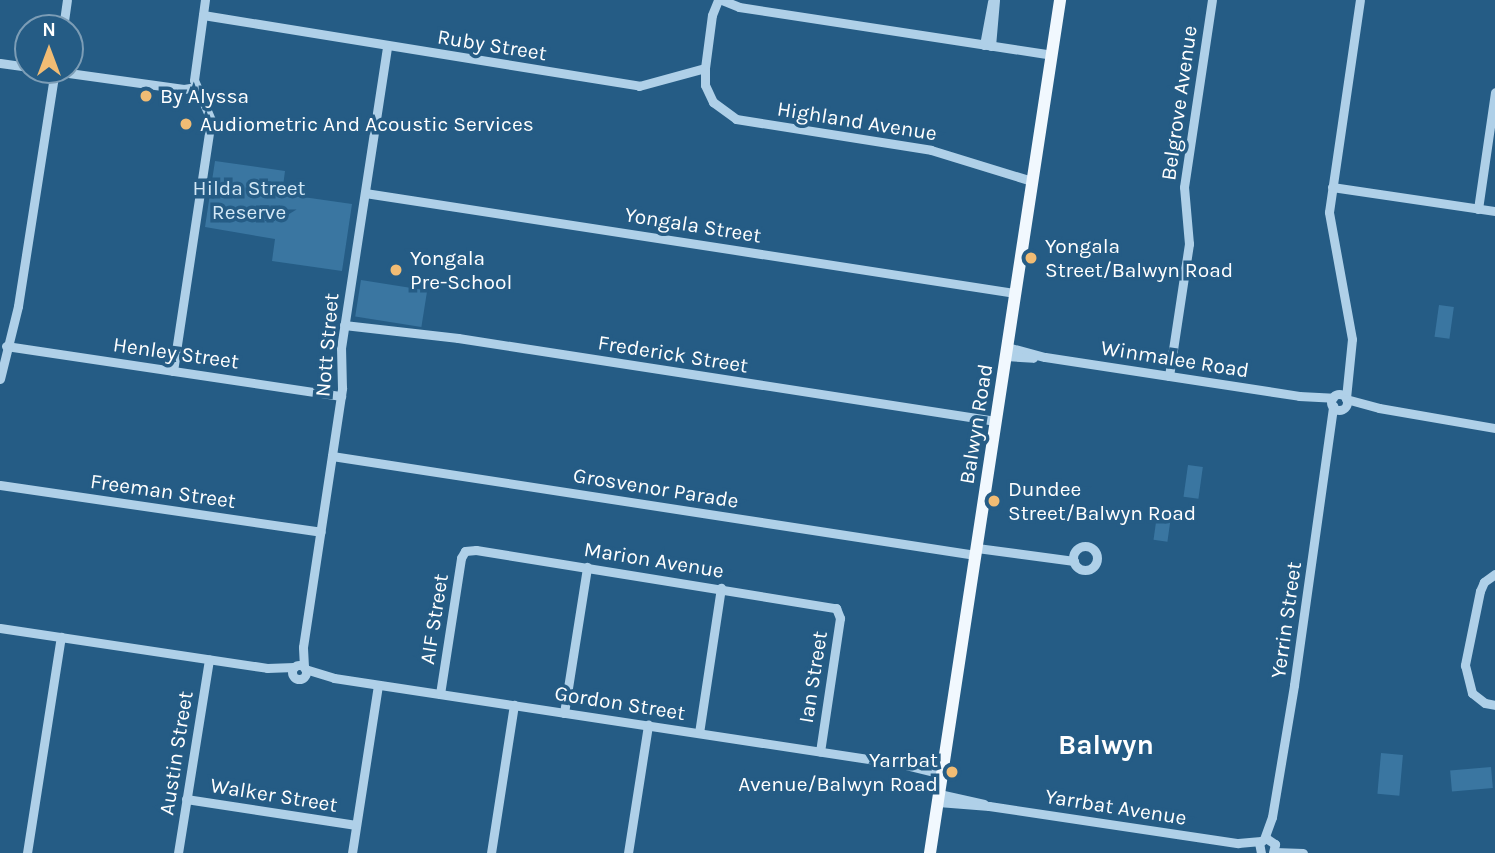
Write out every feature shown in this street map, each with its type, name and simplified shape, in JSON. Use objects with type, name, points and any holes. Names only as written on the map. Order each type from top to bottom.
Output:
[{"type":"main road","name":"Balwyn Road","points":[[930,853],[1060,0]]},
{"type":"street","points":[[173,371],[211,121],[210,112],[195,87],[205,0]]},
{"type":"street","points":[[705,68],[712,15],[720,0],[734,6],[1051,55]]},
{"type":"street","points":[[987,46],[993,0]]},
{"type":"street","name":"Belgrove Avenue","points":[[1169,376],[1189,244],[1184,187],[1212,0]]},
{"type":"street","name":"Yerrin Street","points":[[1268,847],[1331,427],[1348,373],[1352,339],[1329,216],[1360,0]]},
{"type":"street","name":"Ruby Street","points":[[203,15],[634,86],[705,68]]},
{"type":"street","name":"Nott Street","points":[[299,671],[341,396],[340,355],[344,324],[387,46]]},
{"type":"street","name":"Highland Avenue","points":[[705,68],[705,85],[710,97],[719,108],[736,119],[938,152],[1032,181]]},
{"type":"street","points":[[84,75],[184,89],[195,87]]},
{"type":"street","points":[[0,379],[6,346],[16,317],[50,84]]},
{"type":"street","points":[[1478,209],[1495,92]]},
{"type":"street","points":[[1332,187],[1495,211]]},
{"type":"street","name":"Yongala Street","points":[[365,193],[1015,293]]},
{"type":"street","name":"Frederick Street","points":[[344,324],[458,338],[996,421]]},
{"type":"street","name":"Henley Street","points":[[6,346],[341,396]]},
{"type":"street","name":"Winmalee Road","points":[[1006,351],[1495,428]]},
{"type":"street","name":"Grosvenor Parade","points":[[332,456],[976,552],[1074,561]]},
{"type":"street","name":"Freeman Street","points":[[0,485],[321,532]]},
{"type":"street","name":"Marion Avenue","points":[[465,551],[476,550],[828,604],[837,609]]},
{"type":"street","name":"AIF Street","points":[[440,694],[461,558],[465,551]]},
{"type":"street","points":[[564,713],[587,567]]},
{"type":"street","points":[[1495,573],[1484,582],[1480,591],[1465,666],[1472,692],[1485,703],[1495,705]]},
{"type":"street","points":[[699,733],[721,588]]},
{"type":"street","name":"Ian Street","points":[[820,752],[840,618],[837,609]]},
{"type":"street","name":"Gordon Street","points":[[0,628],[943,770]]},
{"type":"street","points":[[27,853],[61,637]]},
{"type":"street","name":"Austin Street","points":[[178,853],[209,659]]},
{"type":"street","points":[[352,853],[378,685]]},
{"type":"street","points":[[491,853],[514,705]]},
{"type":"street","points":[[628,853],[648,725]]},
{"type":"street","name":"Yarrbat Avenue","points":[[938,798],[1300,853]]},
{"type":"street","name":"Walker Street","points":[[186,799],[356,825]]},
{"type":"green space","name":"Hilda Street Reserve","points":[[215,161],[285,171],[282,194],[352,204],[342,271],[272,261],[275,239],[205,227]]},
{"type":"green space","points":[[361,280],[427,290],[421,327],[355,317]]},
{"type":"green space","points":[[1439,305],[1454,307],[1449,339],[1435,337]]},
{"type":"green space","points":[[1188,465],[1203,467],[1198,499],[1184,497]]},
{"type":"green space","points":[[1158,508],[1172,510],[1167,542],[1154,540]]},
{"type":"green space","points":[[1381,753],[1403,755],[1399,796],[1377,794]]},
{"type":"green space","points":[[1491,767],[1493,788],[1452,791],[1450,771]]},
{"type":"place","name":"By Alyssa","points":[[146,96]]},
{"type":"place","name":"Audiometric And Acoustic Services","points":[[186,124]]},
{"type":"place","name":"Yongala Street/Balwyn Road","points":[[1031,258]]},
{"type":"place","name":"Yongala Pre-School","points":[[396,270]]},
{"type":"place","name":"Dundee Street/Balwyn Road","points":[[994,501]]},
{"type":"place","name":"Yarrbat Avenue/Balwyn Road","points":[[952,772]]},
{"type":"district","name":"Balwyn","points":[[1106,745]]}]
